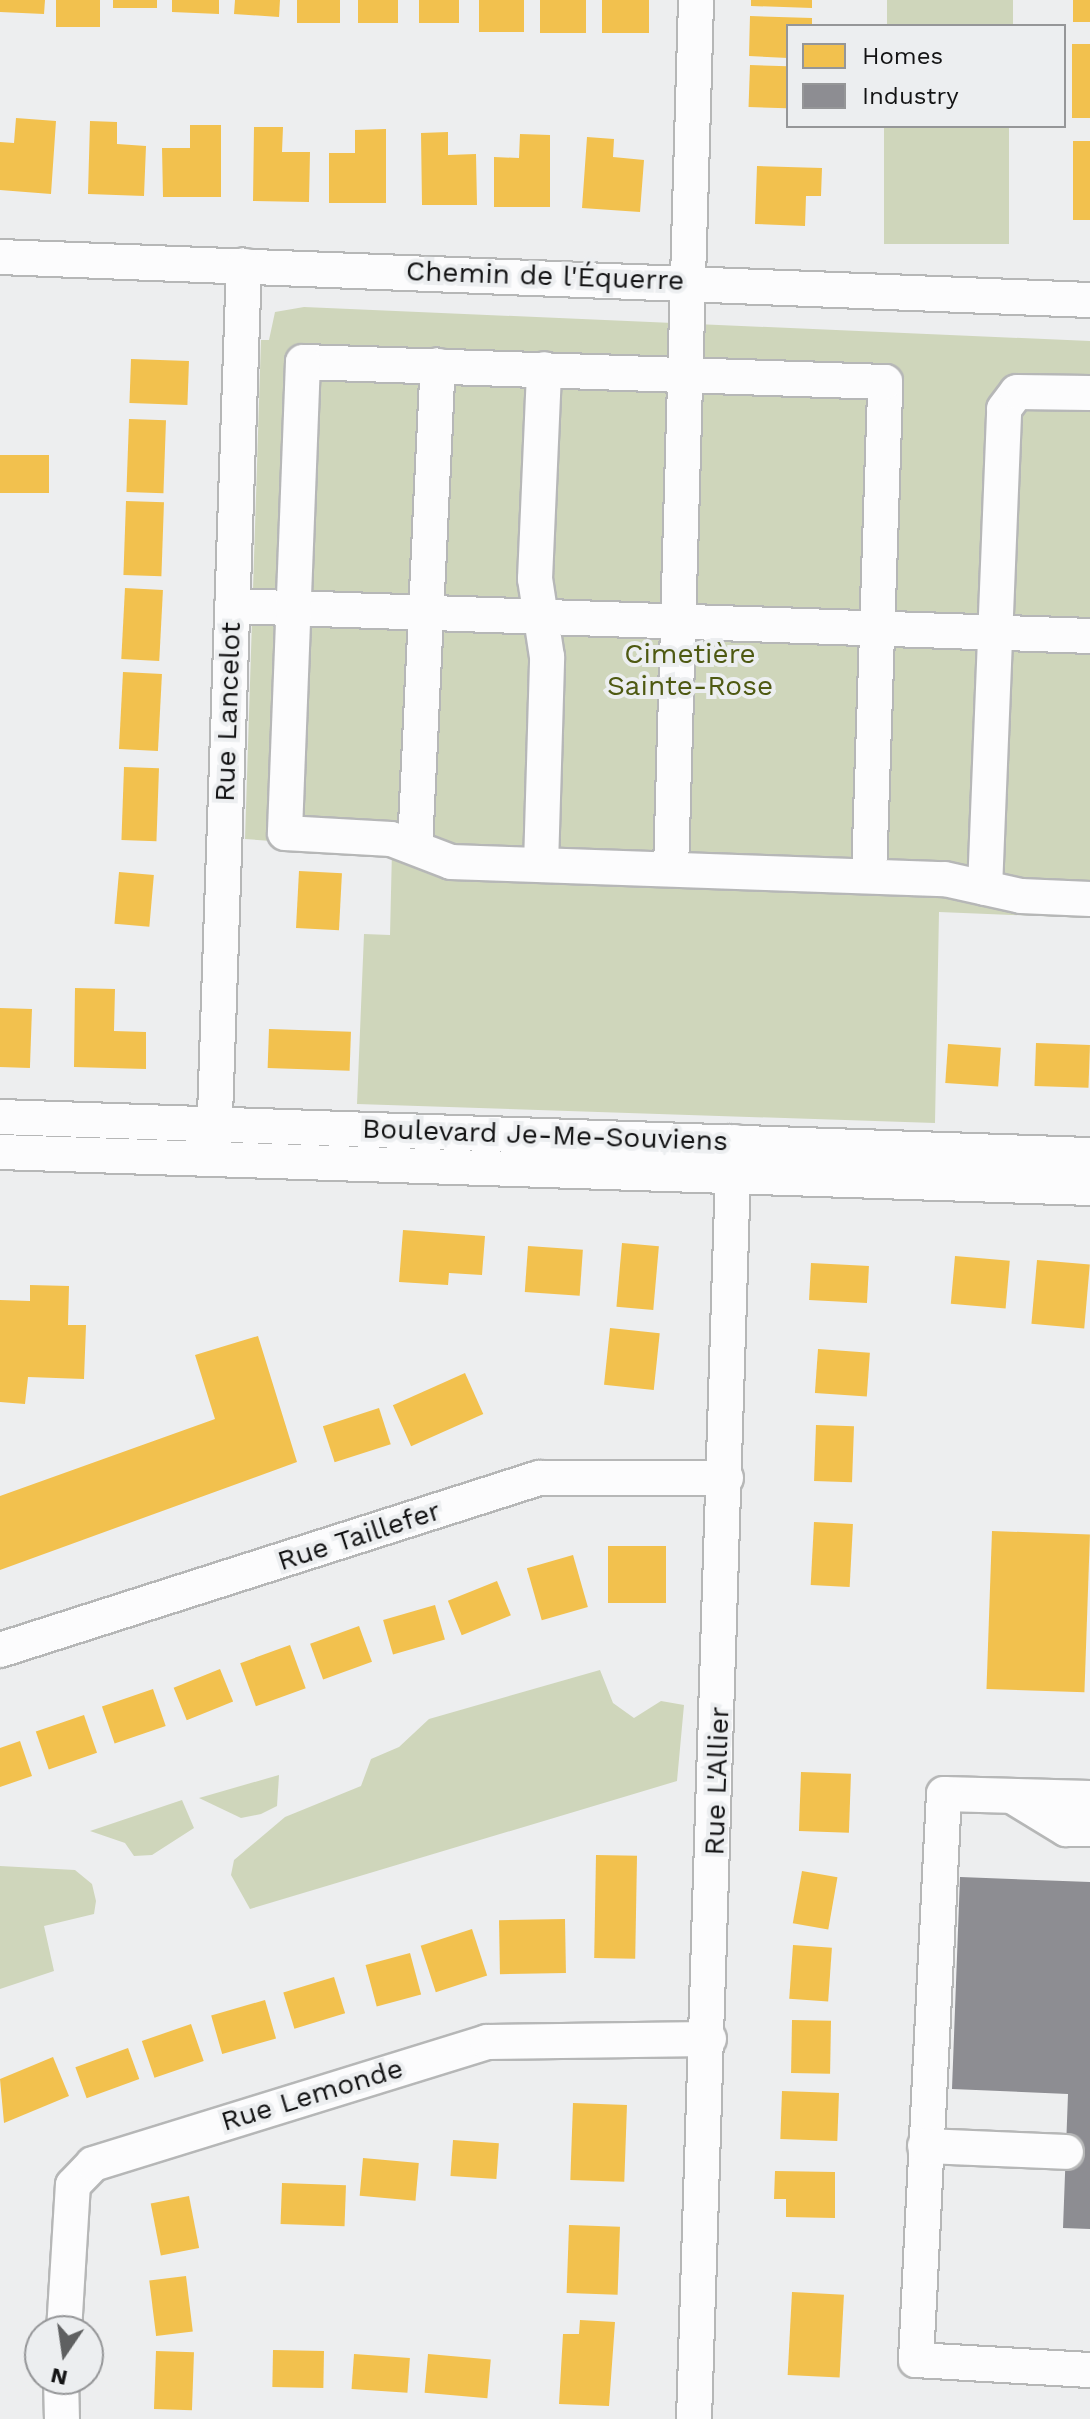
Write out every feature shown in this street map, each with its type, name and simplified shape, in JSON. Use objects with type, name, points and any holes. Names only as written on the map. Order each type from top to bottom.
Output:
[{"type":"street","points":[[671,869],[688,375],[685,280],[696,0]]},
{"type":"street","name":"Chemin de l'Équerre","points":[[0,257],[685,280],[1090,300]]},
{"type":"street","name":"Rue Lancelot","points":[[214,1158],[244,266]]},
{"type":"street","points":[[869,875],[885,382],[303,362],[285,833],[391,839],[451,862],[869,875],[1090,899]]},
{"type":"street","points":[[415,847],[429,613],[438,366]]},
{"type":"street","points":[[541,865],[547,657],[539,617],[544,369]]},
{"type":"street","points":[[985,888],[999,633],[1006,402],[1023,391],[1090,393]]},
{"type":"street","points":[[232,606],[1090,636]]},
{"type":"street","name":"Boulevard Je-Me-Souviens","points":[[0,1117],[1090,1155]]},
{"type":"street","name":"Rue L'Allier","points":[[694,2418],[709,2039],[734,1142]]},
{"type":"street","name":"Boulevard Je-Me-Souviens","points":[[0,1152],[1090,1188]]},
{"type":"street","name":"Rue Taillefer","points":[[0,1650],[539,1478],[726,1478]]},
{"type":"street","points":[[1090,1798],[944,1794],[916,2360],[1090,2370]]},
{"type":"street","points":[[1010,1796],[1066,1829],[1090,1829]]},
{"type":"street","name":"Rue Lemonde","points":[[65,2315],[73,2185],[93,2164],[487,2042],[709,2039]]},
{"type":"street","points":[[925,2146],[1066,2152]]},
{"type":"street","points":[[61,2395],[62,2419]]},
{"type":"street","points":[[694,2418],[722,2419]]},
{"type":"green space","points":[[887,0],[1013,0],[1013,24],[887,24]]},
{"type":"green space","points":[[884,128],[1009,128],[1009,244],[884,244]]},
{"type":"green space","name":"Cimetière Sainte-Rose","points":[[304,307],[1090,341],[1090,918],[939,912],[935,1123],[357,1104],[364,934],[390,935],[392,850],[245,839],[261,340],[269,340],[275,312]]},
{"type":"green space","points":[[600,1670],[613,1703],[634,1718],[661,1701],[684,1705],[677,1781],[250,1909],[231,1875],[234,1860],[285,1817],[361,1786],[371,1759],[399,1747],[429,1719]]},
{"type":"green space","points":[[279,1775],[277,1806],[261,1814],[241,1818],[199,1798]]},
{"type":"green space","points":[[182,1800],[194,1828],[152,1855],[134,1856],[125,1843],[90,1831]]},
{"type":"green space","points":[[0,1866],[75,1870],[92,1884],[96,1901],[94,1914],[44,1926],[54,1971],[0,1989]]},
{"type":"building: Homes","points":[[0,0],[45,0],[44,14],[0,12]]},
{"type":"building: Homes","points":[[56,0],[100,0],[100,27],[56,27]]},
{"type":"building: Homes","points":[[113,0],[157,0],[157,8],[113,8]]},
{"type":"building: Homes","points":[[172,0],[219,0],[219,14],[172,12]]},
{"type":"building: Homes","points":[[235,0],[280,0],[279,17],[234,14]]},
{"type":"building: Homes","points":[[297,0],[340,0],[340,23],[297,23]]},
{"type":"building: Homes","points":[[358,0],[398,0],[398,23],[358,23]]},
{"type":"building: Homes","points":[[419,0],[459,0],[459,23],[419,23]]},
{"type":"building: Homes","points":[[479,0],[524,0],[524,32],[479,32]]},
{"type":"building: Homes","points":[[540,0],[586,0],[586,33],[540,33]]},
{"type":"building: Homes","points":[[602,0],[649,0],[649,33],[602,33]]},
{"type":"building: Homes","points":[[751,0],[812,0],[812,8],[751,6]]},
{"type":"building: Homes","points":[[1073,0],[1090,0],[1090,22],[1073,22]]},
{"type":"building: Homes","points":[[750,16],[812,18],[812,24],[786,24],[786,58],[749,56]]},
{"type":"building: Homes","points":[[1072,44],[1090,44],[1090,118],[1072,118]]},
{"type":"building: Homes","points":[[750,65],[786,66],[786,108],[749,107]]},
{"type":"building: Homes","points":[[16,118],[56,121],[51,194],[0,190],[0,142],[14,143]]},
{"type":"building: Homes","points":[[90,121],[117,122],[117,144],[146,146],[144,196],[88,194]]},
{"type":"building: Homes","points":[[190,125],[221,125],[221,197],[163,197],[162,148],[190,148]]},
{"type":"building: Homes","points":[[254,127],[283,127],[282,152],[310,152],[309,202],[253,201]]},
{"type":"building: Homes","points":[[386,129],[386,203],[329,203],[329,153],[355,153],[355,130]]},
{"type":"building: Homes","points":[[448,132],[448,155],[476,154],[477,205],[422,205],[421,133]]},
{"type":"building: Homes","points":[[520,134],[550,135],[550,207],[494,207],[494,157],[519,158]]},
{"type":"building: Homes","points":[[587,137],[614,139],[613,157],[644,160],[640,212],[582,208]]},
{"type":"building: Homes","points":[[1073,141],[1090,141],[1090,220],[1073,220]]},
{"type":"building: Homes","points":[[757,166],[822,168],[821,196],[806,196],[805,226],[755,224]]},
{"type":"building: Homes","points":[[131,359],[189,361],[187,405],[129,403]]},
{"type":"building: Homes","points":[[129,419],[166,420],[163,493],[126,492]]},
{"type":"building: Homes","points":[[0,455],[49,455],[49,493],[0,493]]},
{"type":"building: Homes","points":[[126,501],[164,502],[161,576],[123,575]]},
{"type":"building: Homes","points":[[125,588],[163,590],[159,661],[121,659]]},
{"type":"building: Homes","points":[[123,672],[162,674],[158,751],[119,749]]},
{"type":"building: Homes","points":[[124,767],[159,768],[156,841],[121,840]]},
{"type":"building: Homes","points":[[299,871],[342,873],[339,930],[296,928]]},
{"type":"building: Homes","points":[[119,872],[154,875],[149,927],[114,924]]},
{"type":"building: Homes","points":[[75,988],[115,989],[114,1031],[146,1032],[146,1069],[74,1067]]},
{"type":"building: Homes","points":[[0,1008],[32,1009],[30,1068],[0,1067]]},
{"type":"building: Homes","points":[[269,1029],[351,1032],[350,1071],[268,1068]]},
{"type":"building: Homes","points":[[1036,1043],[1090,1045],[1088,1088],[1034,1086]]},
{"type":"building: Homes","points":[[948,1044],[1001,1048],[998,1087],[945,1083]]},
{"type":"building: Homes","points":[[403,1230],[485,1236],[482,1275],[449,1273],[448,1285],[399,1282]]},
{"type":"building: Homes","points":[[622,1243],[659,1246],[653,1310],[616,1307]]},
{"type":"building: Homes","points":[[528,1246],[583,1250],[580,1296],[525,1292]]},
{"type":"building: Homes","points":[[955,1256],[1010,1261],[1006,1309],[951,1304]]},
{"type":"building: Homes","points":[[1037,1260],[1090,1265],[1084,1328],[1031,1324]]},
{"type":"building: Homes","points":[[811,1263],[869,1266],[867,1303],[809,1300]]},
{"type":"building: Homes","points":[[30,1285],[69,1286],[68,1325],[86,1325],[84,1379],[28,1377],[25,1404],[0,1402],[0,1300],[30,1301]]},
{"type":"building: Homes","points":[[610,1328],[660,1333],[654,1390],[604,1385]]},
{"type":"building: Homes","points":[[258,1336],[297,1462],[0,1570],[0,1496],[215,1419],[195,1355]]},
{"type":"building: Homes","points":[[818,1349],[870,1353],[867,1397],[815,1393]]},
{"type":"building: Homes","points":[[465,1373],[483,1414],[411,1446],[393,1405]]},
{"type":"building: Homes","points":[[379,1408],[391,1444],[335,1462],[323,1426]]},
{"type":"building: Homes","points":[[816,1425],[854,1426],[852,1482],[814,1481]]},
{"type":"building: Homes","points":[[814,1522],[853,1524],[850,1587],[811,1585]]},
{"type":"building: Homes","points":[[992,1531],[1090,1534],[1084,1692],[986,1689]]},
{"type":"building: Homes","points":[[608,1546],[666,1546],[666,1603],[608,1603]]},
{"type":"building: Homes","points":[[573,1555],[588,1607],[542,1620],[527,1568]]},
{"type":"building: Homes","points":[[497,1581],[511,1615],[462,1635],[448,1601]]},
{"type":"building: Homes","points":[[435,1605],[445,1640],[393,1654],[383,1620]]},
{"type":"building: Homes","points":[[359,1626],[372,1662],[323,1679],[310,1644]]},
{"type":"building: Homes","points":[[290,1645],[306,1688],[256,1706],[240,1663]]},
{"type":"building: Homes","points":[[220,1669],[233,1701],[187,1720],[174,1688]]},
{"type":"building: Homes","points":[[153,1689],[166,1726],[115,1743],[102,1707]]},
{"type":"building: Homes","points":[[84,1715],[97,1753],[49,1769],[36,1732]]},
{"type":"building: Homes","points":[[20,1741],[32,1776],[0,1787],[0,1748]]},
{"type":"building: Homes","points":[[801,1772],[851,1774],[849,1833],[799,1831]]},
{"type":"building: Homes","points":[[596,1855],[637,1856],[635,1959],[594,1958]]},
{"type":"building: Homes","points":[[802,1871],[837,1877],[828,1929],[793,1923]]},
{"type":"building: Homes","points":[[565,1919],[566,1973],[500,1974],[499,1920]]},
{"type":"building: Homes","points":[[472,1929],[487,1976],[436,1992],[421,1946]]},
{"type":"building: Homes","points":[[793,1945],[832,1948],[828,2002],[789,1999]]},
{"type":"building: Homes","points":[[410,1953],[421,1995],[377,2006],[366,1965]]},
{"type":"building: Homes","points":[[334,1977],[345,2013],[294,2029],[283,1992]]},
{"type":"building: Homes","points":[[265,2000],[276,2038],[222,2054],[211,2015]]},
{"type":"building: Homes","points":[[792,2020],[831,2021],[830,2074],[791,2073]]},
{"type":"building: Homes","points":[[191,2024],[204,2061],[155,2078],[142,2041]]},
{"type":"building: Homes","points":[[128,2048],[139,2079],[87,2098],[75,2067]]},
{"type":"building: Homes","points":[[53,2057],[69,2096],[4,2123],[0,2079]]},
{"type":"building: Homes","points":[[782,2091],[839,2093],[837,2141],[780,2139]]},
{"type":"building: Homes","points":[[573,2103],[627,2105],[624,2182],[570,2180]]},
{"type":"building: Homes","points":[[453,2140],[499,2143],[496,2179],[450,2176]]},
{"type":"building: Homes","points":[[363,2158],[419,2163],[415,2201],[360,2196]]},
{"type":"building: Homes","points":[[775,2171],[835,2172],[835,2218],[786,2217],[786,2199],[774,2199]]},
{"type":"building: Homes","points":[[282,2183],[346,2185],[345,2226],[281,2224]]},
{"type":"building: Homes","points":[[189,2196],[199,2248],[161,2255],[151,2203]]},
{"type":"building: Homes","points":[[569,2225],[620,2227],[618,2295],[567,2293]]},
{"type":"building: Homes","points":[[186,2276],[193,2332],[156,2336],[149,2281]]},
{"type":"building: Homes","points":[[792,2292],[844,2295],[840,2378],[788,2375]]},
{"type":"building: Homes","points":[[580,2320],[615,2322],[609,2406],[559,2404],[563,2334],[579,2334]]},
{"type":"building: Homes","points":[[273,2350],[324,2351],[323,2388],[272,2387]]},
{"type":"building: Homes","points":[[156,2351],[194,2352],[192,2410],[154,2409]]},
{"type":"building: Homes","points":[[354,2354],[410,2358],[407,2393],[352,2389]]},
{"type":"building: Homes","points":[[428,2354],[491,2359],[487,2398],[425,2393]]},
{"type":"building: Industry","points":[[960,1877],[1090,1882],[1090,2229],[1063,2228],[1068,2094],[952,2089]]}]
